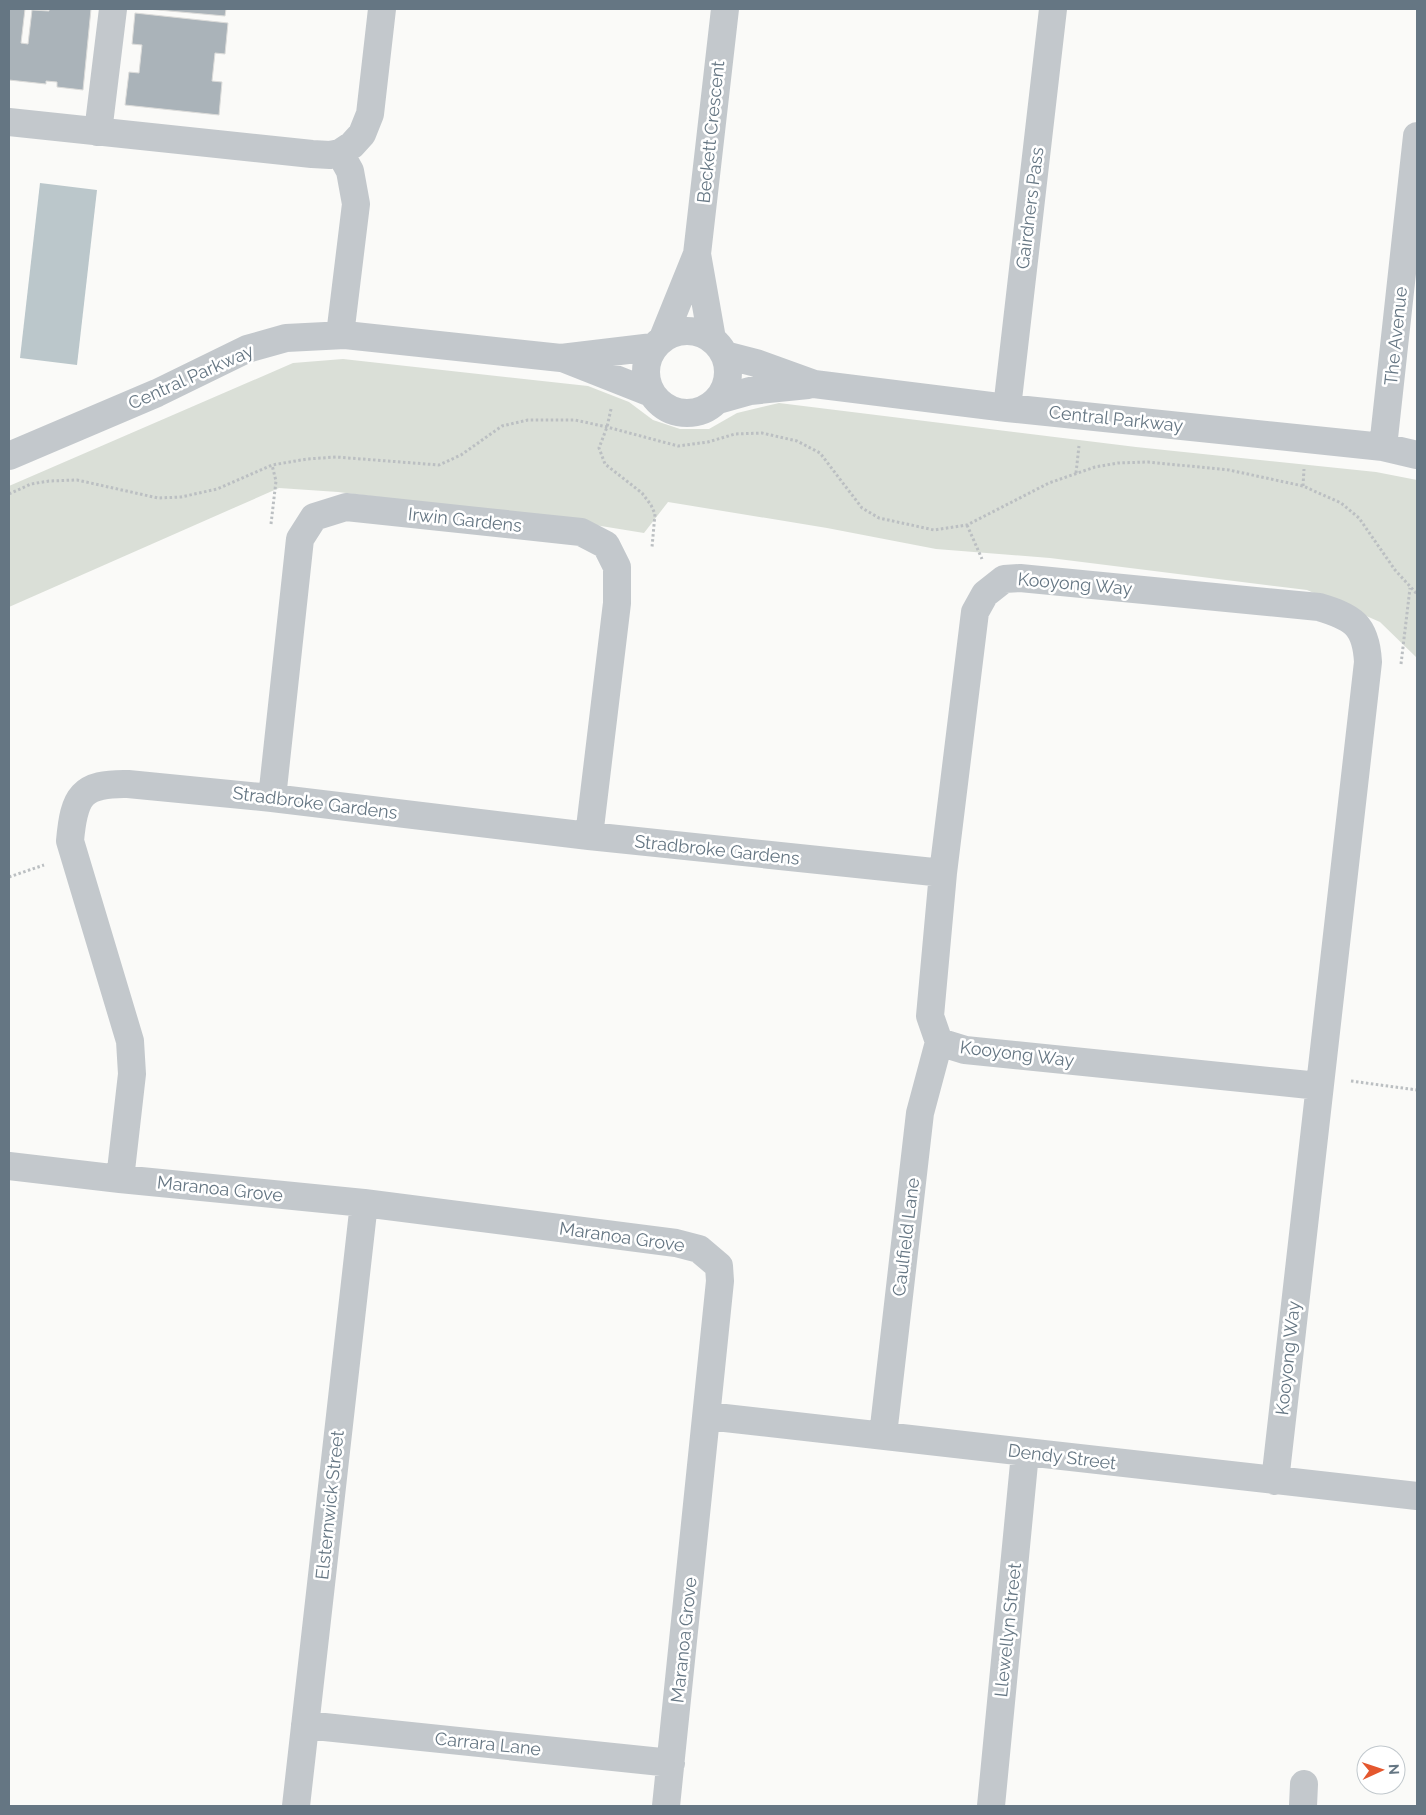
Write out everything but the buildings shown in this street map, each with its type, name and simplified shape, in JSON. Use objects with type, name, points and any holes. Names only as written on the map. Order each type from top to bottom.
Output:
[{"type":"street","points":[[98,132],[113,9]]},
{"type":"street","points":[[9,122],[312,154],[330,155],[340,153],[352,145],[362,134],[370,114],[382,9]]},
{"type":"street","name":"Beckett Crescent","points":[[658,343],[697,254],[725,9]]},
{"type":"street","name":"Gairdners Pass","points":[[1007,408],[1053,9]]},
{"type":"street","name":"The Avenue","points":[[1383,447],[1417,136]]},
{"type":"street","points":[[340,153],[350,170],[356,204],[340,334]]},
{"type":"street","name":"Beckett Crescent","points":[[697,254],[719,347]]},
{"type":"street","points":[[687,330],[701,333],[719,347],[728,367],[728,378],[718,400],[708,408],[696,413],[682,414],[670,410],[659,403],[651,393],[646,382],[645,369],[648,358],[658,343],[675,332],[687,330]]},
{"type":"street","name":"Central Parkway","points":[[9,456],[157,393],[247,349],[286,338],[340,334],[561,358],[651,393]]},
{"type":"street","name":"Central Parkway","points":[[561,358],[658,343]]},
{"type":"street","name":"Central Parkway","points":[[719,347],[814,384],[1007,408],[1383,447],[1417,455]]},
{"type":"street","name":"Central Parkway","points":[[718,400],[750,391],[814,384]]},
{"type":"street","name":"Irwin Gardens","points":[[272,798],[300,538],[314,517],[346,506],[581,532],[606,545],[617,567],[616,603],[589,836]]},
{"type":"street","name":"Kooyong Way","points":[[1275,1481],[1368,662],[1366,645],[1358,627],[1344,615],[1319,607],[1029,579],[1004,579],[985,594],[975,612],[943,873],[930,1016],[939,1042],[965,1050],[1320,1082]]},
{"type":"street","name":"Stradbroke Gardens","points":[[120,1179],[132,1074],[130,1041],[70,841],[72,821],[78,800],[90,788],[109,783],[128,784],[272,798],[589,836],[943,873]]},
{"type":"street","name":"Caulfield Lane","points":[[883,1435],[920,1113],[939,1042]]},
{"type":"street","name":"Maranoa Grove","points":[[9,1166],[364,1203],[676,1243],[699,1249],[718,1266],[720,1281],[666,1806]]},
{"type":"street","name":"Elsternwick Street","points":[[296,1806],[364,1203]]},
{"type":"street","name":"Dendy Street","points":[[707,1416],[1417,1496]]},
{"type":"street","name":"Llewellyn Street","points":[[990,1806],[1026,1453]]},
{"type":"street","name":"Carrara Lane","points":[[305,1725],[671,1764]]},
{"type":"path","points":[[618,380],[607,427],[599,448],[605,464],[642,493],[651,505],[655,514],[652,547]]},
{"type":"path","points":[[9,494],[31,484],[49,480],[77,480],[158,498],[182,498],[217,489],[272,465],[307,459],[336,457],[439,465],[461,455],[502,426],[528,420],[575,420],[678,446],[708,442],[735,434],[762,433],[797,441],[820,453],[862,508],[878,518],[934,530],[967,525],[1049,482],[1094,467],[1118,463],[1148,462],[1229,470],[1303,486],[1341,503],[1359,518],[1395,570],[1417,594]]},
{"type":"path","points":[[9,877],[44,865],[46,854],[72,845]]},
{"type":"path","points":[[1320,1082],[1417,1090]]},
{"type":"shaded area","points":[[40,183],[97,190],[77,365],[20,358]]},
{"type":"shaded area","points":[[343,359],[588,386],[629,402],[653,420],[680,429],[709,429],[737,413],[779,403],[1136,447],[1376,472],[1417,480],[1417,658],[1380,622],[1307,590],[1050,558],[936,549],[827,528],[668,502],[644,533],[564,520],[338,492],[279,488],[9,607],[9,486],[293,363]]}]
